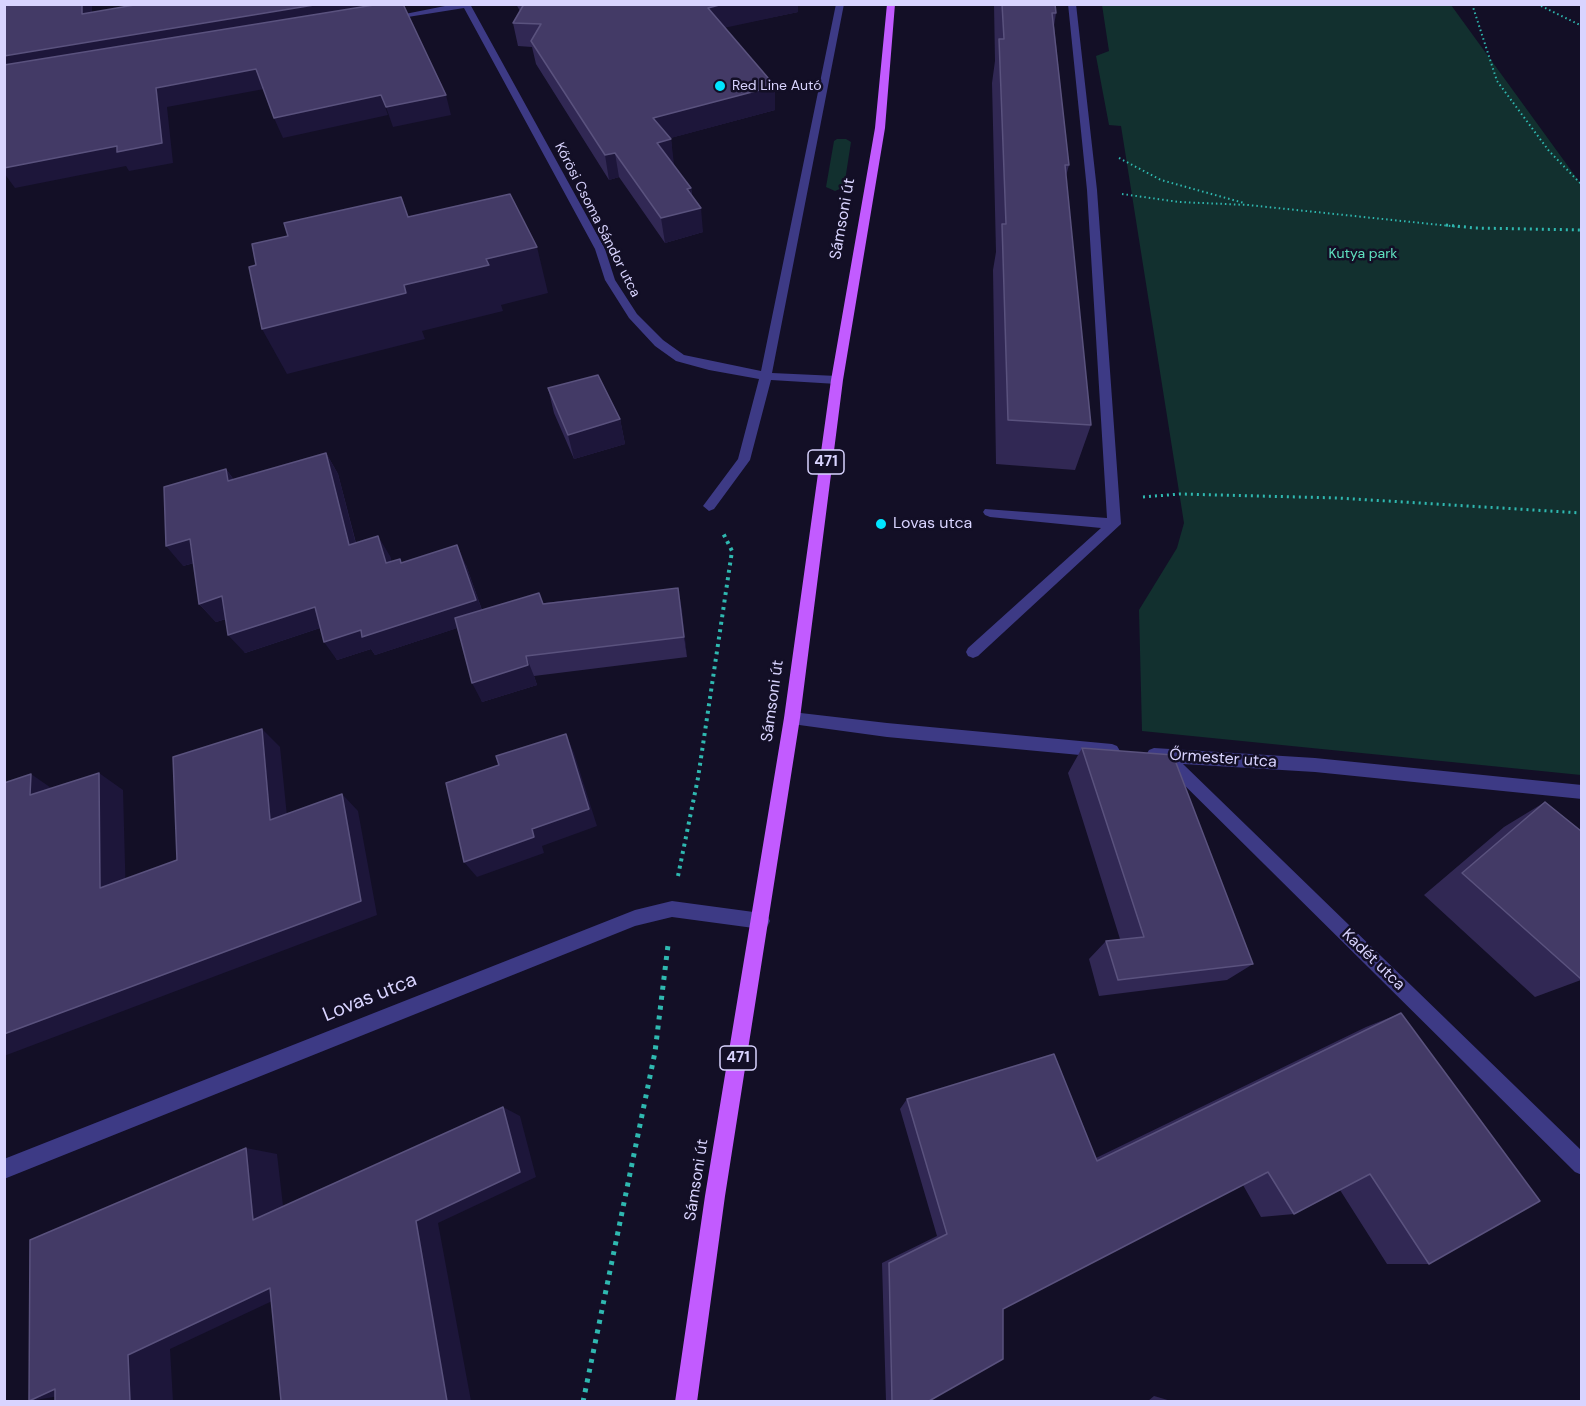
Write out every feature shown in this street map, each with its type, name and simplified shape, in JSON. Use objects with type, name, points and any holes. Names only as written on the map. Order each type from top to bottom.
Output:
[{"type":"main road","name":"Sámsoni út","points":[[686,1401],[792,718],[837,380],[880,128],[891,4]]},
{"type":"street","points":[[709,506],[744,460],[766,376],[840,4]]},
{"type":"street","points":[[1072,4],[1088,139],[1114,524]]},
{"type":"street","points":[[374,20],[466,5]]},
{"type":"street","name":"Kőrösi Csoma Sándor utca","points":[[466,5],[600,249],[610,280],[633,316],[659,343],[680,358],[709,366],[766,376],[837,380]]},
{"type":"street","points":[[990,512],[1114,524]]},
{"type":"street","points":[[973,652],[1114,524]]},
{"type":"street","name":"Őrmester utca","points":[[792,718],[887,730],[1165,756],[1315,765],[1581,792]]},
{"type":"street","name":"Kadét utca","points":[[1165,756],[1581,1165]]},
{"type":"street","name":"Lovas utca","points":[[4,1169],[635,918],[672,909],[760,921]]},
{"type":"path","points":[[1472,4],[1497,81],[1549,152],[1581,185]]},
{"type":"path","points":[[1537,4],[1581,26]]},
{"type":"path","points":[[1546,4],[1551,11]]},
{"type":"path","points":[[1088,139],[1161,180],[1259,206]]},
{"type":"path","points":[[1092,190],[1179,202],[1259,206],[1475,228],[1581,230]]},
{"type":"path","points":[[1112,499],[1180,494],[1338,498],[1581,513]]},
{"type":"path","points":[[583,1401],[655,1052],[672,909],[698,778],[732,551],[709,506]]},
{"type":"green space","name":"Kutya park","points":[[1102,5],[1451,5],[1581,184],[1581,775],[1142,731],[1139,610],[1177,548],[1184,523],[1121,126],[1109,125],[1096,56],[1109,51]]},
{"type":"green space","points":[[846,139],[851,142],[844,187],[835,191],[826,187],[834,141]]},
{"type":"building","points":[[4,4],[82,4],[82,14],[140,4],[320,4],[4,56]]},
{"type":"building","points":[[380,4],[403,4],[446,95],[386,107],[381,95],[274,118],[256,69],[156,88],[162,143],[117,152],[117,146],[4,168],[4,65]]},
{"type":"building","points":[[524,4],[723,4],[708,8],[775,86],[653,118],[671,139],[657,143],[691,188],[687,189],[701,208],[661,218],[615,153],[605,155],[531,41],[541,24],[513,23]]},
{"type":"building","points":[[1002,4],[1055,4],[1056,13],[1052,13],[1069,165],[1065,165],[1091,425],[1008,420],[1002,224],[1006,224],[999,39],[1004,39]]},
{"type":"building","points":[[510,194],[537,247],[486,259],[489,265],[404,285],[406,293],[262,329],[249,267],[256,265],[252,244],[288,236],[284,223],[401,197],[408,217]]},
{"type":"building","points":[[598,375],[620,419],[568,435],[548,388]]},
{"type":"building","points":[[326,453],[349,545],[378,536],[386,563],[400,559],[401,563],[457,545],[476,600],[362,637],[361,630],[324,642],[315,607],[228,635],[222,596],[199,604],[190,539],[166,546],[164,487],[226,469],[228,481]]},
{"type":"building","points":[[678,588],[684,637],[526,656],[528,665],[472,683],[455,618],[539,593],[543,604]]},
{"type":"building","points":[[262,729],[270,820],[342,794],[361,901],[4,1034],[4,783],[31,774],[30,795],[99,773],[100,888],[177,860],[173,757]]},
{"type":"building","points":[[566,734],[589,809],[532,829],[534,837],[464,862],[446,783],[499,765],[496,756]]},
{"type":"building","points":[[1082,748],[1173,755],[1253,964],[1118,980],[1106,941],[1144,937]]},
{"type":"building","points":[[1545,802],[1581,831],[1581,979],[1462,873]]},
{"type":"building","points":[[1401,1013],[1540,1201],[1429,1264],[1370,1174],[1294,1214],[1268,1172],[1003,1309],[1003,1359],[929,1401],[892,1401],[889,1263],[947,1234],[907,1099],[1054,1054],[1097,1161]]},
{"type":"building","points":[[503,1107],[520,1172],[416,1221],[447,1401],[281,1401],[270,1288],[128,1355],[130,1401],[55,1401],[55,1389],[29,1401],[30,1240],[246,1148],[253,1220]]},
{"type":"place","name":"Red Line Autó","points":[[720,86]]},
{"type":"place","name":"Lovas utca","points":[[881,524]]}]
